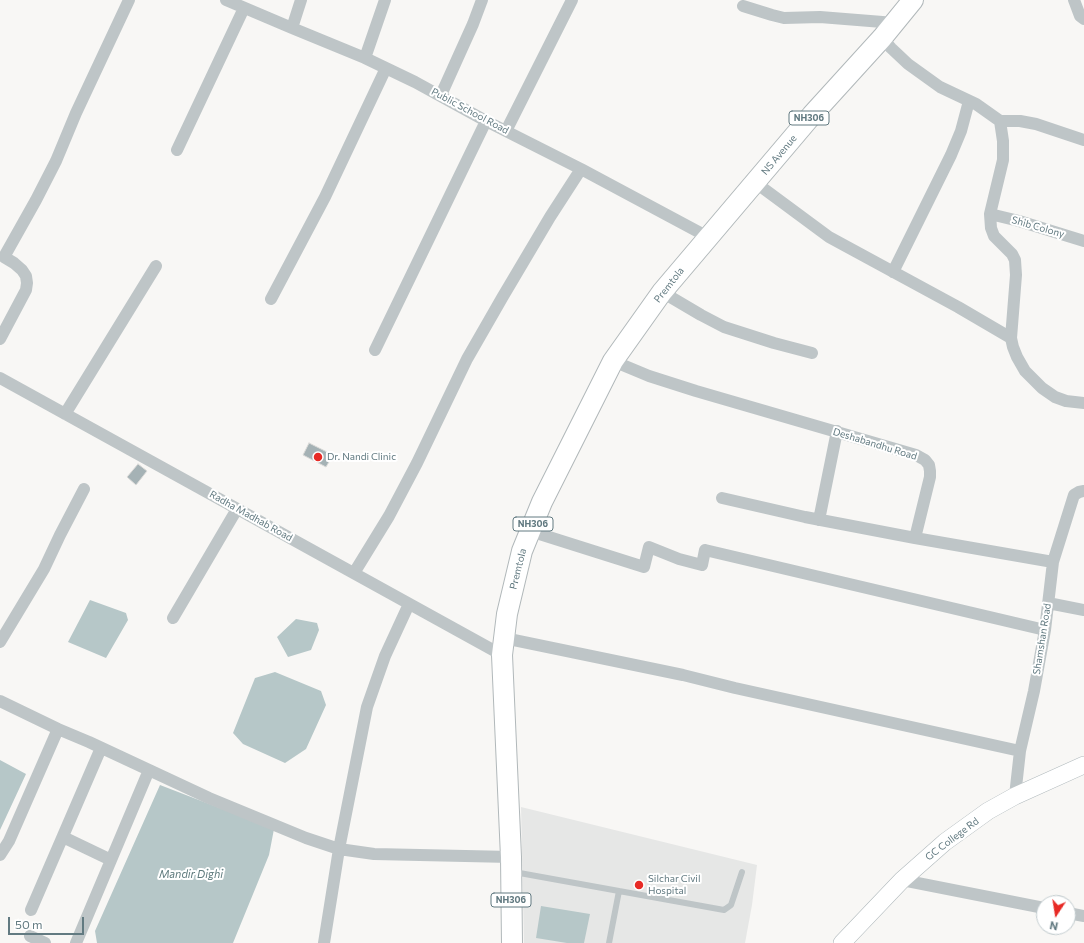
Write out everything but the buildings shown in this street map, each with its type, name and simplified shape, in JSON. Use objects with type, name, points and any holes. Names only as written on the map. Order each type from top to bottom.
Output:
[{"type":"highway","name":"NS Avenue","points":[[708,237],[812,115],[895,23],[913,0]]},
{"type":"highway","name":"Premtola","points":[[511,864],[503,647],[507,614],[522,551],[542,502],[613,361],[662,292],[708,237]]},
{"type":"highway","name":"NH306","points":[[511,864],[512,943]]},
{"type":"main road","name":"GC College Rd","points":[[842,943],[902,880],[945,842],[988,811],[1015,796],[1084,765]]},
{"type":"street","points":[[0,339],[26,290],[27,283],[26,276],[22,270],[2,256],[36,200],[56,161],[76,113],[129,0]]},
{"type":"street","name":"Public School Road","points":[[226,0],[365,58],[441,95],[486,121],[581,169],[708,237]]},
{"type":"street","points":[[292,28],[301,0]]},
{"type":"street","points":[[365,58],[384,0]]},
{"type":"street","points":[[441,95],[473,24],[482,0]]},
{"type":"street","points":[[506,131],[572,0]]},
{"type":"street","points":[[1074,0],[1080,16],[1084,19]]},
{"type":"street","points":[[743,6],[784,18],[820,17],[895,23]]},
{"type":"street","points":[[177,150],[244,8]]},
{"type":"street","points":[[882,38],[899,56],[940,87],[987,111],[1000,121],[1020,121],[1036,124],[1084,140]]},
{"type":"street","points":[[271,299],[325,196],[386,68]]},
{"type":"street","points":[[893,272],[951,155],[961,131],[969,101]]},
{"type":"street","points":[[375,350],[486,121]]},
{"type":"street","points":[[1000,121],[1004,160],[991,228],[994,236],[1012,254],[1015,260],[1016,267],[1011,338],[1017,357],[1042,388],[1055,397],[1066,401],[1084,403]]},
{"type":"street","points":[[354,573],[389,516],[417,464],[475,346],[550,217],[581,169]]},
{"type":"street","points":[[756,182],[829,237],[958,307],[1011,338]]},
{"type":"street","name":"Shib Colony","points":[[994,215],[1019,220],[1084,241]]},
{"type":"street","points":[[65,414],[156,266]]},
{"type":"street","points":[[662,292],[701,315],[724,326],[812,353]]},
{"type":"street","name":"Deshabandhu Road","points":[[613,361],[655,379],[837,431],[916,455],[925,460],[929,465],[930,477],[914,538]]},
{"type":"street","name":"Radha Madhab Road","points":[[0,378],[409,604],[503,647],[683,675],[735,688],[1020,750]]},
{"type":"street","points":[[819,520],[837,431]]},
{"type":"street","points":[[0,642],[44,569],[84,489]]},
{"type":"street","name":"Shamshan Road","points":[[1015,796],[1020,750],[1034,691],[1045,630],[1053,562],[1074,495],[1084,491]]},
{"type":"street","points":[[722,498],[819,520],[1053,562]]},
{"type":"street","points":[[173,618],[237,509]]},
{"type":"street","points":[[530,531],[644,568],[649,547],[680,559],[702,565],[705,550],[1045,630]]},
{"type":"street","points":[[1048,603],[1084,610]]},
{"type":"street","points":[[324,943],[339,849],[367,707],[385,656],[409,604]]},
{"type":"street","points":[[0,700],[58,729],[236,809],[306,838],[339,849],[374,854],[511,864]]},
{"type":"street","points":[[0,855],[9,841],[58,729]]},
{"type":"street","points":[[31,910],[101,748]]},
{"type":"street","points":[[76,943],[149,770]]},
{"type":"street","points":[[62,837],[111,860]]},
{"type":"street","points":[[902,880],[1036,906]]},
{"type":"street","points":[[30,936],[45,943]]},
{"type":"lane","points":[[511,864],[618,891],[724,910],[731,905],[742,872]]},
{"type":"lane","points":[[608,943],[618,891]]},
{"type":"shaded area","name":"Silchar Civil Hospital","points":[[521,807],[757,865],[745,943],[524,943]]},
{"type":"water","points":[[90,600],[126,613],[128,620],[106,658],[68,642]]},
{"type":"water","points":[[296,619],[317,623],[319,630],[311,650],[288,657],[277,637]]},
{"type":"water","points":[[275,672],[321,691],[326,705],[306,749],[285,763],[243,744],[233,733],[255,678]]},
{"type":"water","points":[[0,760],[26,774],[0,830]]},
{"type":"water","name":"Mandir Dighi","points":[[160,785],[274,829],[269,855],[233,943],[97,943],[95,931]]},
{"type":"water","points":[[541,906],[590,914],[584,943],[567,943],[536,938]]},
{"type":"place","name":"Dr. Nandi Clinic","points":[[318,457]]},
{"type":"place","name":"Silchar Civil Hospital","points":[[639,885]]}]
